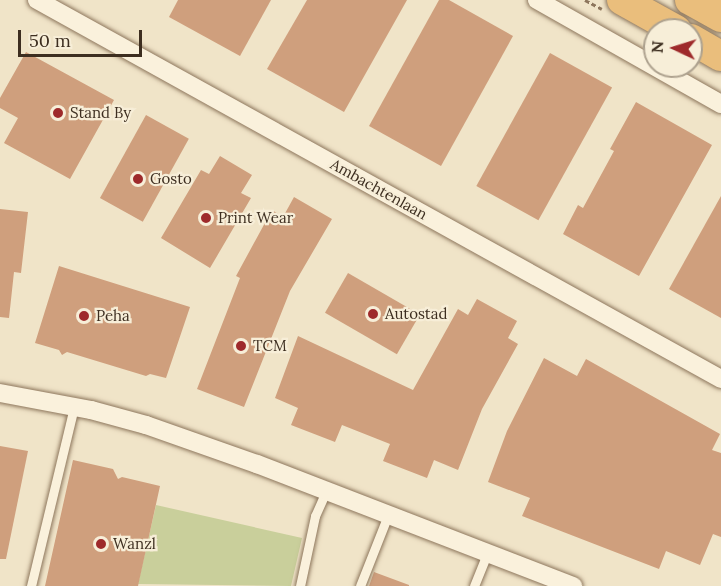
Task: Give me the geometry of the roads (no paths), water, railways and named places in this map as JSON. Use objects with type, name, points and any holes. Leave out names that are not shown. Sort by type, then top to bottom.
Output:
[{"type":"highway","points":[[622,0],[654,18]]},
{"type":"highway","points":[[690,0],[721,17]]},
{"type":"highway","points":[[703,46],[721,56]]},
{"type":"street","name":"Ambachtenlaan","points":[[37,0],[721,379]]},
{"type":"street","points":[[537,0],[721,104]]},
{"type":"street","points":[[0,393],[74,407],[146,425],[326,490],[573,586]]},
{"type":"lane","points":[[31,586],[74,407]]},
{"type":"lane","points":[[300,586],[315,516],[326,490]]},
{"type":"lane","points":[[360,586],[388,515]]},
{"type":"lane","points":[[474,586],[488,553]]},
{"type":"place","name":"Stand By","points":[[58,113]]},
{"type":"place","name":"Gosto","points":[[138,179]]},
{"type":"place","name":"Print Wear","points":[[206,218]]},
{"type":"place","name":"Autostad","points":[[373,314]]},
{"type":"place","name":"Peha","points":[[84,316]]},
{"type":"place","name":"TCM","points":[[241,346]]},
{"type":"place","name":"Wanzl","points":[[101,544]]}]
